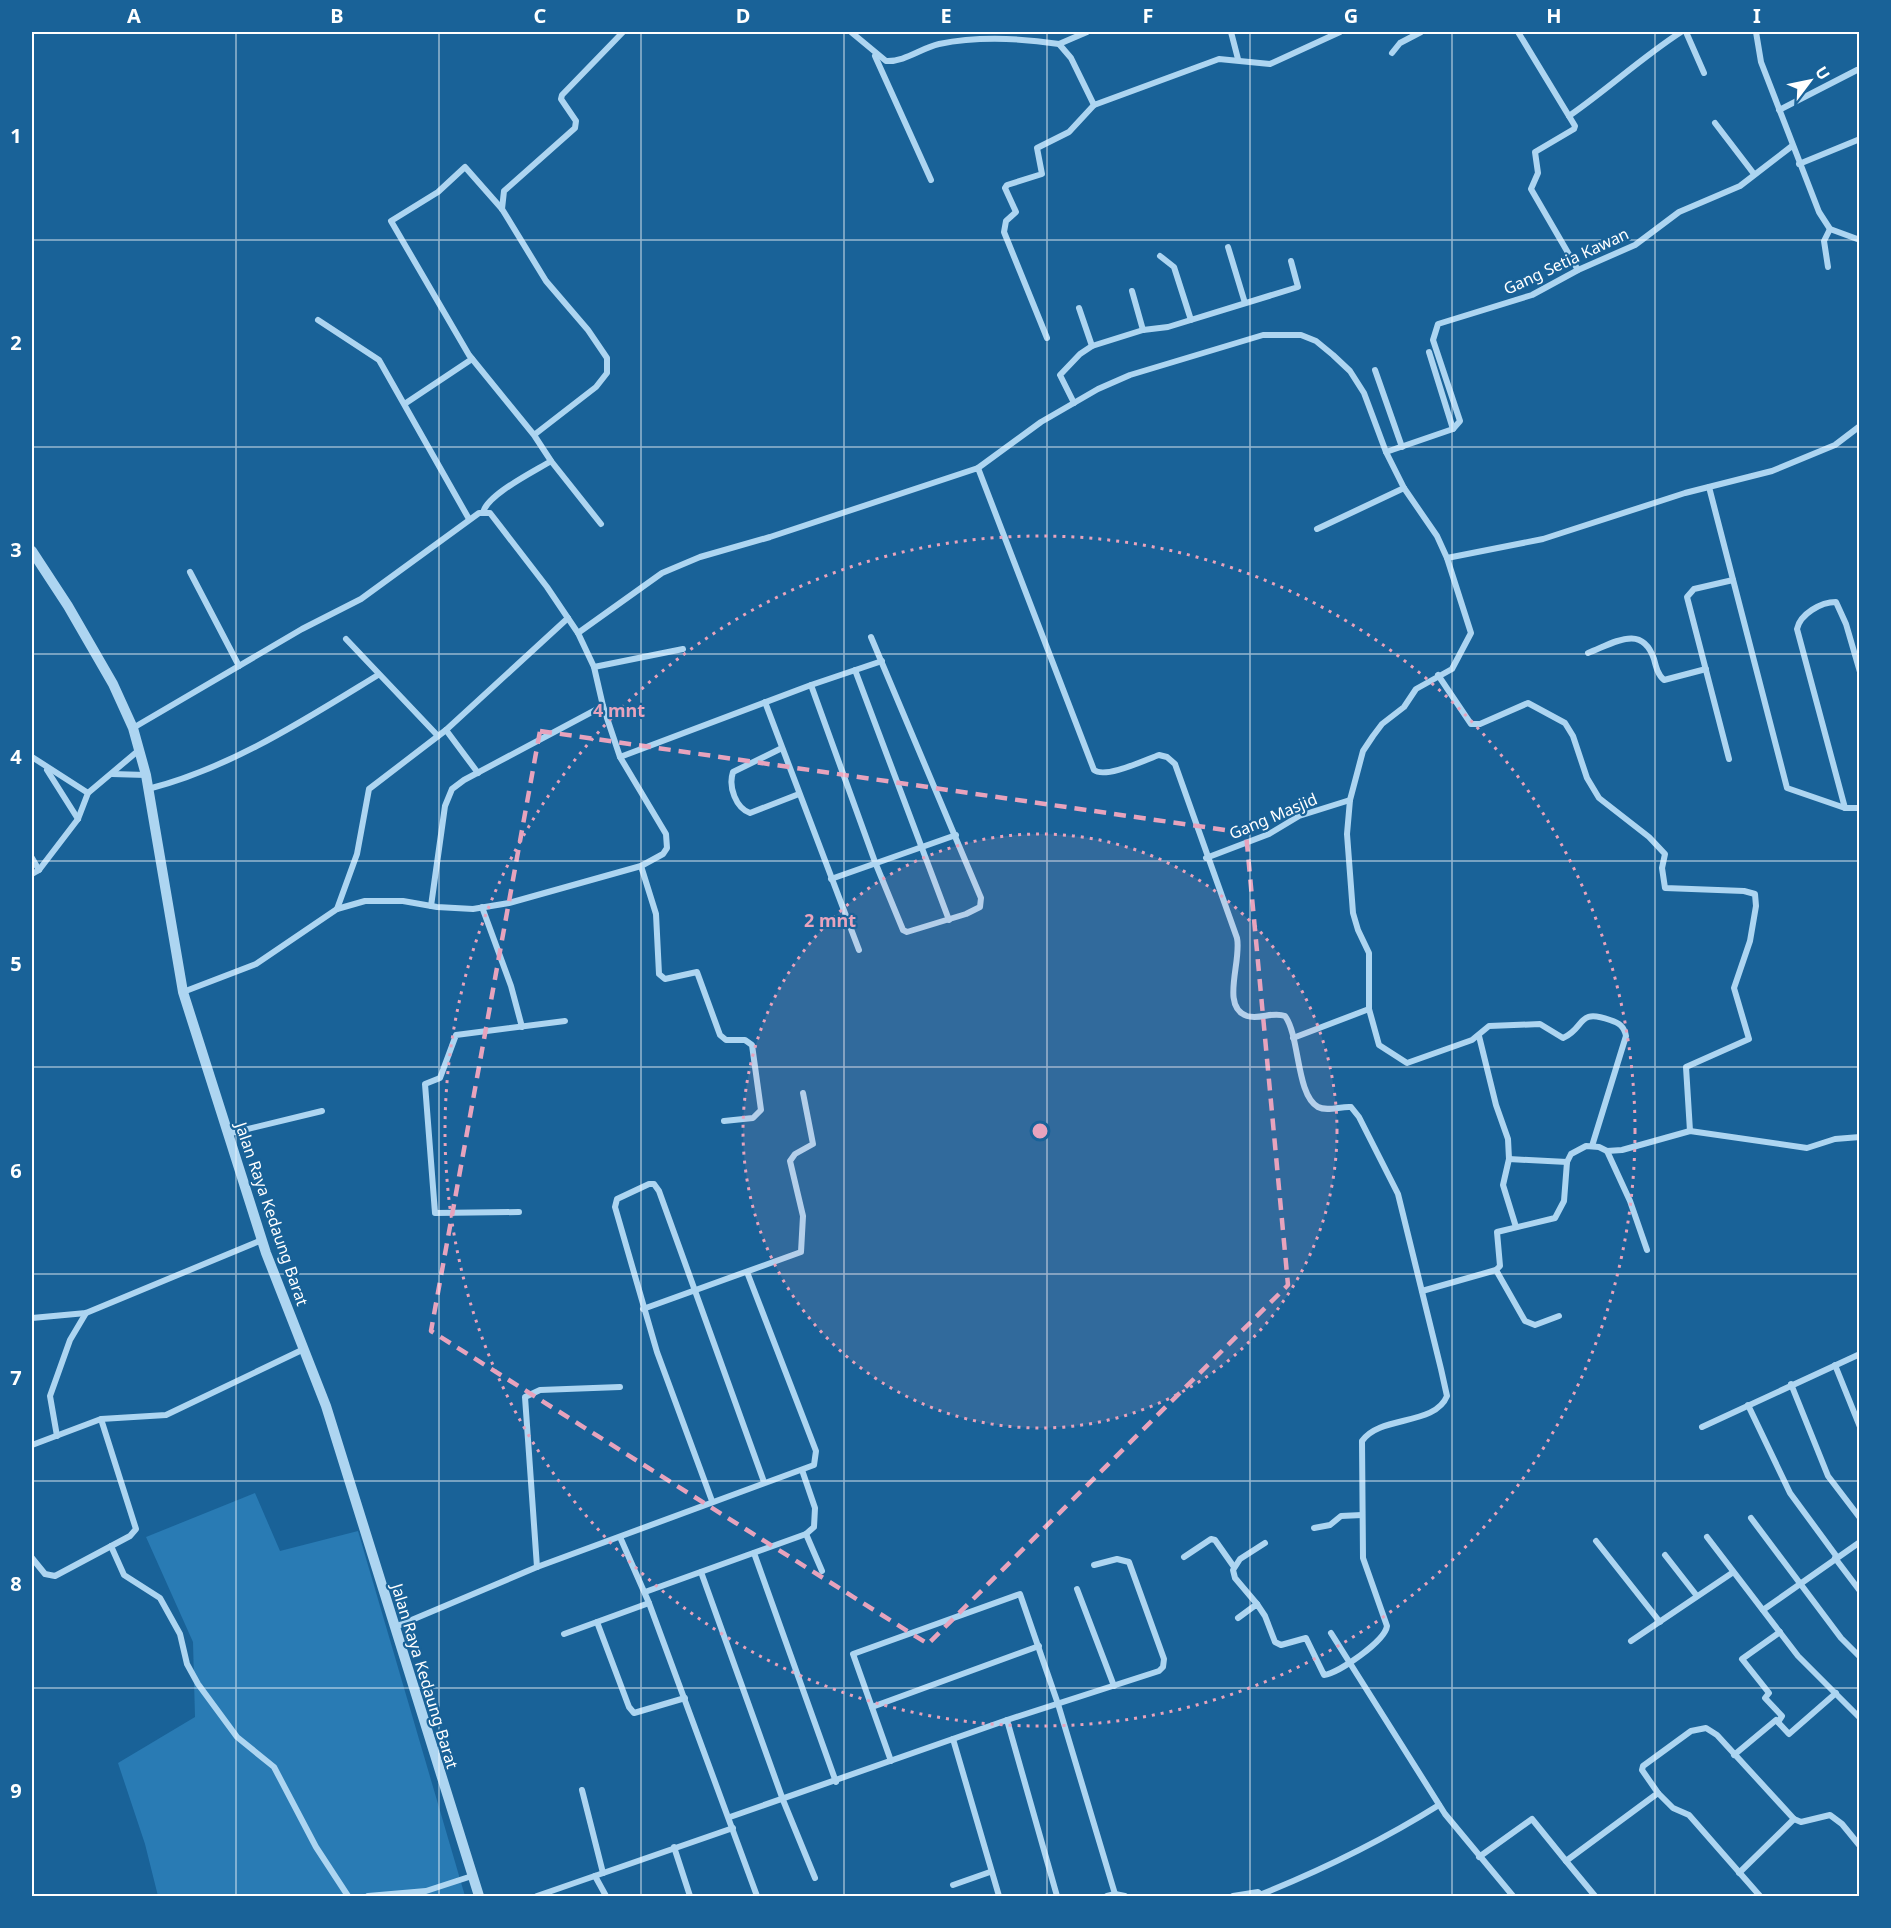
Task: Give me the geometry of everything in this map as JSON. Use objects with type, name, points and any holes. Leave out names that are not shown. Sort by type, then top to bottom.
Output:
[{"type":"street","points":[[502,209],[504,191],[575,128],[576,121],[561,99],[562,95],[623,32]]},
{"type":"street","points":[[851,32],[882,60],[891,62],[936,45],[972,39],[1003,35],[1059,44],[1088,32]]},
{"type":"street","points":[[1231,32],[1238,59]]},
{"type":"street","points":[[1047,338],[1004,232],[1006,221],[1016,212],[1005,187],[1042,174],[1037,148],[1069,132],[1094,105],[1220,59],[1270,64],[1340,32]]},
{"type":"street","points":[[1392,53],[1400,43],[1420,32]]},
{"type":"street","points":[[1518,32],[1569,116],[1574,129],[1535,152],[1538,173],[1531,189],[1578,270]]},
{"type":"street","points":[[1569,116],[1611,88],[1617,78],[1647,53],[1681,32]]},
{"type":"street","points":[[1686,32],[1704,73]]},
{"type":"street","points":[[1756,32],[1761,62],[1819,212],[1830,230],[1860,240]]},
{"type":"street","points":[[1059,44],[1071,58],[1094,105]]},
{"type":"street","points":[[873,52],[931,180]]},
{"type":"street","points":[[1779,110],[1857,70]]},
{"type":"street","points":[[1715,123],[1754,174]]},
{"type":"street","points":[[1799,164],[1860,139]]},
{"type":"street","name":"Gang Setia Kawan","points":[[1453,429],[1459,425],[1460,418],[1433,340],[1438,324],[1532,295],[1578,270],[1635,245],[1679,212],[1740,186],[1792,146]]},
{"type":"street","points":[[534,435],[596,387],[607,373],[607,358],[588,330],[546,282],[502,209],[465,167],[438,192],[391,221],[472,359],[534,435],[551,461],[601,524]]},
{"type":"street","points":[[1828,267],[1824,241],[1830,230]]},
{"type":"street","points":[[1228,247],[1245,303]]},
{"type":"street","points":[[1160,256],[1174,267],[1191,320]]},
{"type":"street","points":[[1074,403],[1060,374],[1080,354],[1092,346],[1143,330],[1168,327],[1298,287],[1291,261]]},
{"type":"street","points":[[1132,291],[1143,330]]},
{"type":"street","points":[[1079,308],[1092,346]]},
{"type":"street","points":[[318,320],[379,360],[406,403],[443,477],[469,519]]},
{"type":"street","points":[[578,633],[662,573],[700,557],[792,530],[978,468],[1041,422],[1130,375],[1263,334],[1301,335],[1316,341],[1350,371],[1364,393],[1386,452],[1404,488],[1437,536],[1447,558],[1471,633],[1452,669],[1416,689],[1404,707],[1382,724],[1362,751],[1350,800],[1347,834],[1353,913],[1369,953],[1369,1009],[1379,1045],[1405,1063],[1479,1036],[1489,1026],[1540,1024],[1564,1038],[1583,1019],[1591,1015],[1622,1027],[1626,1036],[1592,1146]]},
{"type":"street","points":[[1386,452],[1453,429],[1429,352]]},
{"type":"street","points":[[406,403],[472,359]]},
{"type":"street","points":[[1375,370],[1402,447]]},
{"type":"street","points":[[1447,558],[1543,539],[1806,459],[1835,445],[1860,426]]},
{"type":"street","points":[[483,513],[485,506],[494,498],[551,461]]},
{"type":"street","points":[[978,468],[1094,770],[1107,773],[1159,755],[1172,760],[1239,946],[1232,994],[1235,1007],[1240,1013],[1251,1017],[1282,1015],[1287,1019],[1306,1087],[1313,1102],[1322,1109],[1351,1107],[1359,1116],[1398,1194],[1447,1396],[1437,1409],[1374,1430],[1362,1441],[1363,1558],[1387,1626],[1383,1636],[1351,1661],[1324,1675],[1306,1638],[1278,1645],[1257,1604],[1235,1578],[1234,1567],[1215,1540],[1211,1539],[1184,1557]]},
{"type":"street","points":[[1709,487],[1787,788],[1845,808],[1860,808]]},
{"type":"street","points":[[1317,529],[1404,488]]},
{"type":"street","points":[[133,728],[302,629],[361,599],[469,519],[483,513],[490,513],[548,587],[578,633],[594,667],[603,706],[620,757],[666,834],[667,848],[663,854],[640,866],[509,903],[483,907],[431,906],[403,901],[365,901],[337,909],[256,964],[183,992]]},
{"type":"street","name":"Jalan Raya Kedaung Barat","points":[[32,551],[68,606],[113,684],[133,728],[146,775],[183,992],[262,1240],[326,1406],[479,1896]]},
{"type":"street","points":[[190,572],[239,666]]},
{"type":"street","points":[[1729,759],[1688,594],[1694,589],[1733,580]]},
{"type":"street","points":[[1845,808],[1797,629],[1803,616],[1824,604],[1836,602],[1846,624],[1860,672]]},
{"type":"street","points":[[337,909],[357,854],[369,789],[447,730],[568,618]]},
{"type":"street","points":[[811,685],[875,862],[903,930],[907,932],[949,920],[980,907],[982,901],[956,835],[871,637]]},
{"type":"street","points":[[346,639],[438,736]]},
{"type":"street","points":[[1588,653],[1621,640],[1640,639],[1649,645],[1659,675],[1664,680],[1706,669]]},
{"type":"street","points":[[594,667],[683,649]]},
{"type":"street","points":[[620,757],[811,685],[882,662]]},
{"type":"street","points":[[855,670],[949,920]]},
{"type":"street","points":[[148,789],[196,774],[292,726],[378,675]]},
{"type":"street","points":[[1438,675],[1471,724],[1480,724],[1528,703],[1565,723],[1573,736],[1587,778],[1599,798],[1649,837],[1665,854],[1662,868],[1665,888],[1744,891],[1755,894],[1756,906],[1747,957],[1734,988],[1750,1038],[1744,1043],[1687,1065],[1689,1131]]},
{"type":"street","points":[[765,702],[858,950]]},
{"type":"street","points":[[431,906],[445,806],[452,789],[603,706]]},
{"type":"street","points":[[447,730],[478,773]]},
{"type":"street","points":[[782,748],[733,772],[731,781],[736,801],[750,813],[799,794]]},
{"type":"street","points":[[32,874],[39,870],[78,819],[88,793],[139,750]]},
{"type":"street","points":[[32,757],[88,793]]},
{"type":"street","points":[[45,767],[78,819]]},
{"type":"street","points":[[111,774],[146,775]]},
{"type":"street","name":"Gang Masjid","points":[[1206,858],[1269,834],[1299,816],[1350,800]]},
{"type":"street","points":[[831,879],[956,835]]},
{"type":"street","points":[[32,858],[39,870]]},
{"type":"street","points":[[640,866],[656,914],[659,974],[665,979],[697,972],[720,1035],[726,1040],[745,1040],[752,1045],[761,1110],[753,1119],[724,1121]]},
{"type":"street","points":[[483,907],[511,986],[522,1027]]},
{"type":"street","points":[[1293,1038],[1369,1009]]},
{"type":"street","points":[[519,1212],[435,1213],[425,1084],[440,1078],[456,1035],[565,1022]]},
{"type":"street","points":[[1479,1036],[1496,1105],[1508,1139],[1509,1159],[1503,1185],[1516,1227]]},
{"type":"street","points":[[643,1309],[801,1252],[803,1216],[790,1161],[795,1154],[813,1144],[803,1093]]},
{"type":"street","points":[[227,1135],[322,1111]]},
{"type":"street","points":[[1422,1291],[1496,1270],[1500,1266],[1496,1234],[1556,1217],[1564,1201],[1567,1162],[1575,1151],[1592,1146],[1607,1151],[1622,1150],[1689,1131],[1808,1148],[1835,1139],[1860,1137]]},
{"type":"street","points":[[1607,1151],[1630,1202],[1647,1250]]},
{"type":"street","points":[[1509,1159],[1567,1162]]},
{"type":"street","points":[[712,1501],[643,1309],[615,1203],[617,1199],[649,1184],[654,1184],[659,1191],[764,1482]]},
{"type":"street","points":[[32,1318],[86,1313],[262,1240]]},
{"type":"street","points":[[1496,1270],[1525,1321],[1535,1324],[1559,1316]]},
{"type":"street","points":[[395,1627],[537,1567],[712,1501],[802,1470],[816,1462],[816,1451],[747,1272]]},
{"type":"street","points":[[57,1436],[50,1396],[70,1340],[86,1313]]},
{"type":"street","points":[[32,1445],[101,1419],[166,1415],[305,1348]]},
{"type":"street","points":[[1701,1427],[1860,1354]]},
{"type":"street","points":[[1835,1365],[1860,1427]]},
{"type":"street","points":[[1791,1384],[1828,1476],[1860,1518]]},
{"type":"street","points":[[537,1567],[525,1397],[540,1390],[620,1387]]},
{"type":"street","points":[[1748,1404],[1790,1493],[1860,1591]]},
{"type":"street","points":[[32,1558],[45,1574],[56,1576],[130,1536],[136,1529],[101,1419]]},
{"type":"street","points":[[645,1592],[807,1534],[814,1527],[815,1508],[802,1470]]},
{"type":"street","points":[[1314,1528],[1330,1525],[1341,1516],[1362,1515]]},
{"type":"street","points":[[1751,1518],[1841,1638],[1860,1657]]},
{"type":"street","points":[[807,1534],[822,1571]]},
{"type":"street","points":[[620,1537],[645,1592],[730,1817],[757,1896]]},
{"type":"street","points":[[1707,1537],[1732,1573],[1798,1656],[1860,1718]]},
{"type":"street","points":[[1596,1541],[1660,1622]]},
{"type":"street","points":[[1763,1610],[1860,1542]]},
{"type":"street","points":[[1234,1567],[1240,1559],[1264,1543]]},
{"type":"street","points":[[111,1546],[124,1575],[160,1598],[180,1634],[188,1664],[211,1701],[237,1737],[274,1767],[316,1846],[348,1896]]},
{"type":"street","points":[[754,1553],[836,1782]]},
{"type":"street","points":[[1665,1555],[1697,1596]]},
{"type":"street","points":[[730,1817],[836,1782],[1006,1720],[1159,1671],[1163,1667],[1164,1659],[1129,1563],[1117,1559],[1095,1565]]},
{"type":"street","points":[[701,1572],[783,1800],[815,1878]]},
{"type":"street","points":[[1631,1641],[1732,1573]]},
{"type":"street","points":[[1077,1589],[1114,1686]]},
{"type":"street","points":[[891,1761],[853,1654],[1020,1594],[1058,1704],[1114,1894]]},
{"type":"street","points":[[564,1634],[649,1603]]},
{"type":"street","points":[[1238,1618],[1257,1604]]},
{"type":"street","points":[[597,1622],[629,1707],[634,1713],[685,1698]]},
{"type":"street","points":[[1778,1722],[1782,1716],[1765,1698],[1770,1693],[1742,1659],[1780,1632]]},
{"type":"street","points":[[1331,1633],[1341,1651],[1351,1661],[1439,1805],[1513,1896]]},
{"type":"street","points":[[872,1707],[1039,1646]]},
{"type":"street","points":[[1734,1755],[1776,1720],[1789,1734],[1836,1694]]},
{"type":"street","points":[[1006,1720],[1057,1896]]},
{"type":"street","points":[[1760,1896],[1689,1815],[1673,1808],[1658,1793],[1642,1770],[1643,1766],[1691,1731],[1706,1728],[1717,1735],[1794,1819],[1801,1822],[1830,1815],[1842,1824],[1860,1846]]},
{"type":"street","points":[[953,1739],[990,1872],[999,1896]]},
{"type":"street","points":[[582,1790],[603,1873]]},
{"type":"street","points":[[1566,1861],[1658,1793]]},
{"type":"street","points":[[1233,1896],[1254,1892],[1263,1895],[1355,1852],[1439,1805]]},
{"type":"street","points":[[1479,1857],[1532,1819],[1595,1896]]},
{"type":"street","points":[[1739,1874],[1794,1819]]},
{"type":"street","points":[[537,1896],[733,1827]]},
{"type":"street","points":[[674,1847],[690,1896]]},
{"type":"street","points":[[952,1885],[990,1872]]},
{"type":"street","points":[[368,1896],[426,1891],[472,1876]]},
{"type":"street","points":[[595,1876],[606,1896]]},
{"type":"street","points":[[1107,1896],[1114,1894],[1125,1896]]},
{"type":"highlighted area","points":[[540,731],[1246,833],[1288,1285],[928,1644],[431,1331]]},
{"type":"shaded area","points":[[255,1493],[280,1551],[358,1531],[465,1896],[158,1896],[145,1844],[118,1763],[195,1717],[193,1642],[146,1537]]}]
